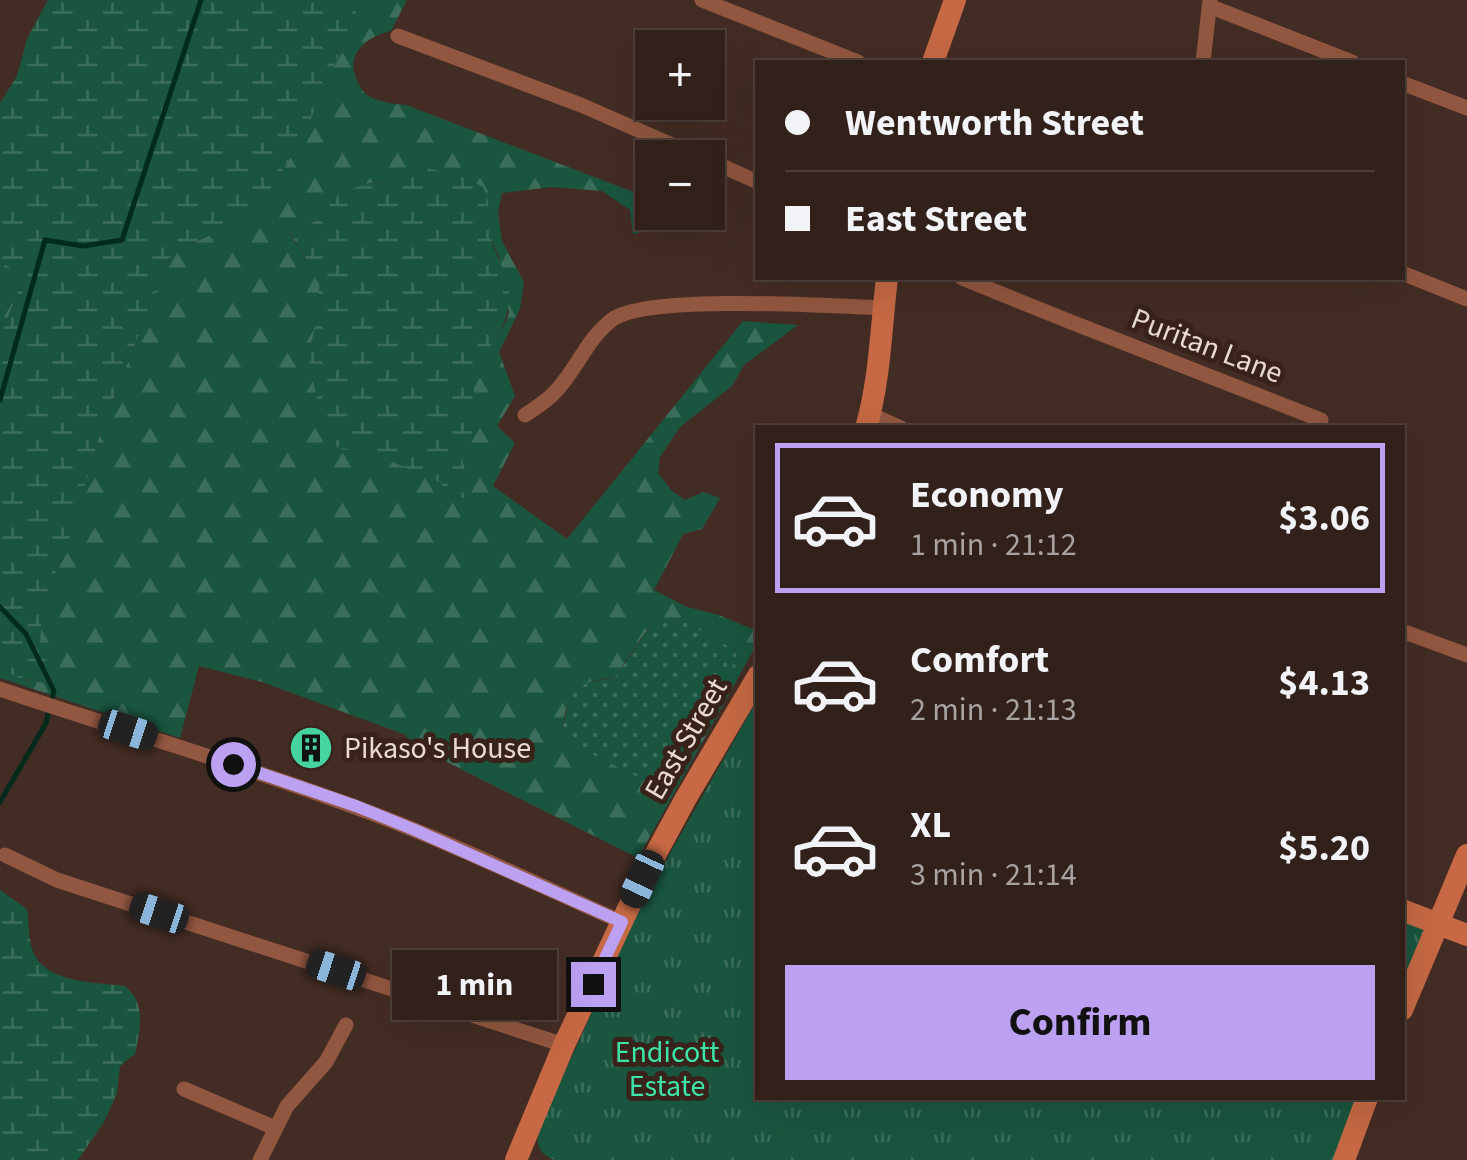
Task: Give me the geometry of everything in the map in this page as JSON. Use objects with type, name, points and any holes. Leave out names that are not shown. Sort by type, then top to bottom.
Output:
[{"type":"main road","points":[[934,60],[955,0]]},
{"type":"main road","points":[[868,421],[886,280]]},
{"type":"main road","name":"East Street","points":[[522,1158],[564,1045],[622,922],[672,824],[755,681]]},
{"type":"main road","points":[[1405,1003],[1467,855]]},
{"type":"main road","points":[[1405,911],[1467,935]]},
{"type":"main road","points":[[1344,1160],[1366,1100]]},
{"type":"street","points":[[702,0],[745,8],[854,60]]},
{"type":"street","points":[[1202,60],[1209,3],[1347,60]]},
{"type":"street","points":[[398,36],[581,105],[661,140]]},
{"type":"street","points":[[1405,83],[1467,108]]},
{"type":"street","points":[[725,168],[755,181]]},
{"type":"street","points":[[1405,274],[1467,298]]},
{"type":"street","name":"Puritan Lane","points":[[967,280],[1322,420]]},
{"type":"street","points":[[525,415],[557,390],[600,330],[618,316],[645,308],[686,305],[883,308]]},
{"type":"street","points":[[1405,632],[1467,655]]},
{"type":"street","points":[[0,689],[356,806],[622,922]]},
{"type":"street","points":[[5,855],[57,880],[564,1045]]},
{"type":"street","points":[[260,1160],[288,1106],[326,1062],[346,1025]]},
{"type":"street","points":[[184,1089],[275,1128]]},
{"type":"green space","points":[[48,0],[364,0],[299,142],[261,202],[236,223],[169,258],[101,430],[70,536],[42,605],[40,649],[53,674],[47,684],[17,677],[0,668],[0,338],[22,281],[16,270],[0,262],[0,103],[17,76],[27,39]]},
{"type":"green space","points":[[364,0],[407,0],[391,31],[369,40],[354,59],[356,78],[367,95],[406,105],[635,193],[635,230],[649,230],[633,234],[630,210],[602,191],[551,187],[502,193],[498,212],[502,241],[524,282],[520,309],[499,352],[515,396],[497,426],[515,443],[493,486],[567,539],[743,321],[798,325],[744,365],[732,386],[680,427],[660,457],[658,473],[685,500],[703,492],[720,498],[702,529],[683,534],[654,590],[687,607],[755,630],[755,648],[638,858],[409,743],[406,735],[262,682],[199,666],[180,738],[0,678],[0,668],[29,681],[39,649],[42,605],[70,536],[101,430],[169,258],[236,223],[256,208],[310,120]],"holes":[[[423,167],[490,236],[499,257],[509,312],[472,372],[321,289],[320,280],[289,233],[323,215],[332,201],[370,183],[386,182]],[[659,618],[683,621],[737,651],[665,790],[571,744],[562,729],[567,706],[576,691],[590,682],[614,678]]]},
{"type":"green space","points":[[423,167],[483,187],[490,234],[509,293],[501,328],[472,372],[474,423],[461,455],[472,497],[455,496],[437,481],[362,449],[343,450],[324,435],[308,355],[316,324],[320,280],[289,232],[323,215],[342,192],[386,182]]},
{"type":"green space","points":[[0,262],[16,270],[22,281],[0,338]]},
{"type":"green space","points":[[659,618],[683,621],[737,651],[736,661],[665,791],[571,744],[562,729],[571,692],[588,682],[614,678]]},
{"type":"green space","name":"Endicott Estate","points":[[755,704],[755,1100],[1357,1100],[1333,1160],[554,1160],[541,1151],[539,1128],[643,901]]},
{"type":"green space","points":[[0,890],[27,909],[32,949],[48,969],[72,979],[125,986],[137,1001],[140,1027],[135,1054],[120,1066],[117,1093],[104,1122],[78,1160],[0,1160]]},
{"type":"green space","points":[[1405,918],[1423,927],[1405,979]]},
{"type":"waterway","points":[[0,400],[45,240],[83,246],[122,240],[201,0]]},
{"type":"waterway","points":[[0,607],[26,634],[54,691],[46,723],[0,802]]},
{"type":"place","name":"Pikaso's House","points":[[311,748]]},
{"type":"route","points":[[233,764],[356,806],[622,922],[593,984]]}]
